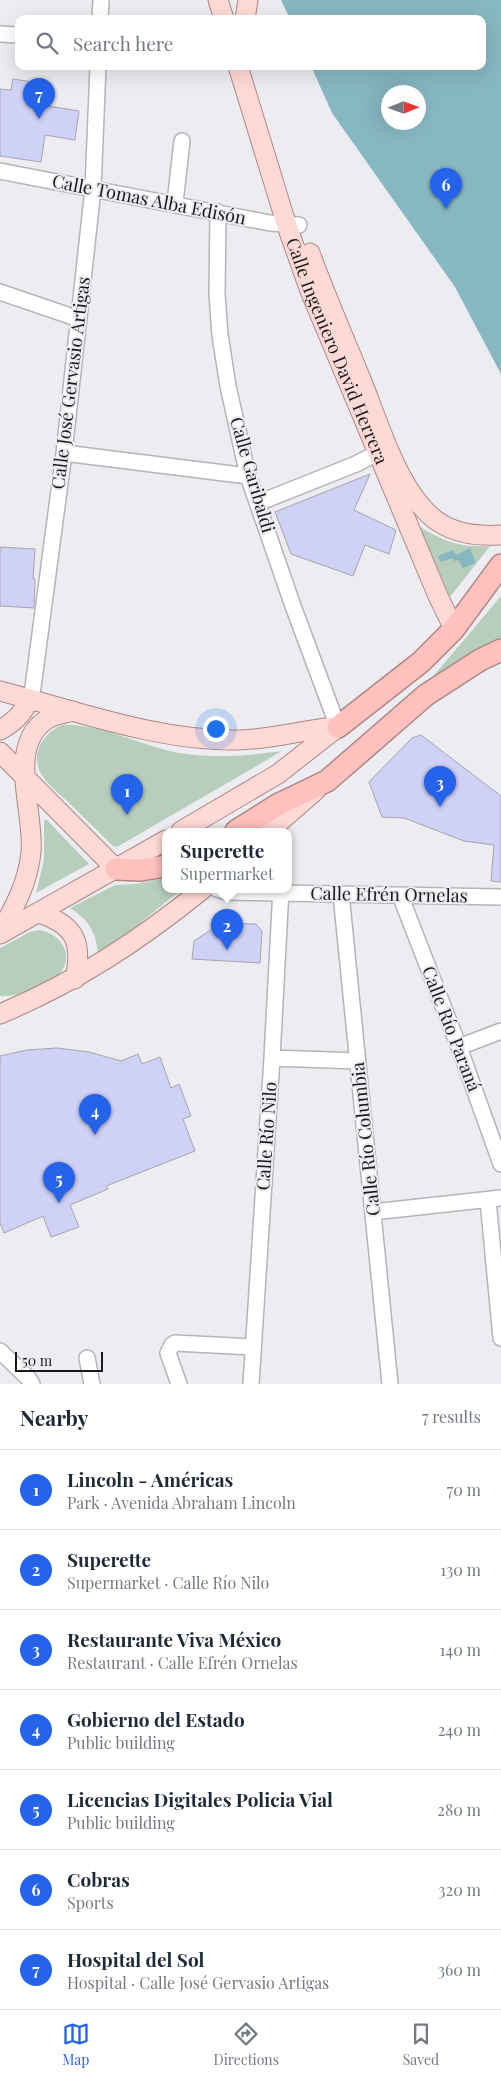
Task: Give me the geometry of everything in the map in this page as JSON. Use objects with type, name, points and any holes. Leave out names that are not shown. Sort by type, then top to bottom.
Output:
[{"type":"highway","points":[[338,727],[421,662],[454,629],[497,574]]},
{"type":"highway","points":[[241,828],[280,804],[327,781],[426,695],[472,665],[501,650]]},
{"type":"highway","points":[[421,662],[420,678],[426,695]]},
{"type":"highway","points":[[116,869],[141,870],[162,867]]},
{"type":"main road","points":[[218,0],[223,15]]},
{"type":"main road","points":[[232,0],[236,15]]},
{"type":"main road","points":[[246,15],[248,0]]},
{"type":"main road","name":"Calle Ingeniero David Herrera","points":[[239,70],[293,225],[325,294],[383,451],[398,483],[454,629]]},
{"type":"main road","name":"Calle Ingeniero David Herrera","points":[[253,70],[293,225]]},
{"type":"main road","name":"Calle Ingeniero David Herrera","points":[[398,483],[422,508],[446,527],[457,532],[473,535],[501,535]]},
{"type":"main road","points":[[0,691],[157,732],[201,739],[263,739],[296,732],[338,727]]},
{"type":"main road","points":[[0,730],[15,720],[25,709],[30,699]]},
{"type":"main road","points":[[0,934],[21,895],[28,872],[31,832],[25,778],[26,749],[35,730],[53,716],[74,711]]},
{"type":"main road","points":[[186,828],[278,774],[338,727]]},
{"type":"main road","points":[[0,752],[116,869]]},
{"type":"main road","points":[[274,828],[327,781]]},
{"type":"main road","points":[[0,934],[162,842]]},
{"type":"main road","points":[[1,1013],[75,979],[132,944],[198,893]]},
{"type":"main road","points":[[38,913],[55,918],[65,925],[74,937],[79,952],[75,979]]},
{"type":"street","points":[[100,15],[101,0]]},
{"type":"street","points":[[0,34],[15,35]]},
{"type":"street","name":"Calle José Gervasio Artigas","points":[[30,699],[64,453],[79,319],[93,189],[98,70]]},
{"type":"street","points":[[176,204],[182,142]]},
{"type":"street","name":"Calle Tomas Alba Edisón","points":[[0,171],[293,225]]},
{"type":"street","name":"Calle Garibaldi","points":[[218,212],[217,294],[220,335],[228,386],[248,476],[338,727]]},
{"type":"street","points":[[0,292],[79,319]]},
{"type":"street","points":[[258,503],[383,451]]},
{"type":"street","points":[[64,453],[248,476]]},
{"type":"street","name":"Calle Efrén Ornelas","points":[[292,892],[501,897]]},
{"type":"street","name":"Calle Río Nilo","points":[[251,1384],[272,1058],[280,893]]},
{"type":"street","name":"Calle Río Columbia","points":[[341,894],[390,1384]]},
{"type":"street","name":"Calle Río Paraná","points":[[400,895],[501,1164]]},
{"type":"street","points":[[459,1048],[501,1031]]},
{"type":"street","points":[[272,1058],[358,1061]]},
{"type":"street","points":[[373,1212],[494,1199],[501,1338]]},
{"type":"street","points":[[179,1384],[168,1353],[175,1343],[253,1347]]},
{"type":"street","points":[[0,1351],[32,1384]]},
{"type":"street","points":[[87,1358],[92,1384]]},
{"type":"green space","points":[[419,526],[453,543],[470,546],[490,546],[450,597]]},
{"type":"green space","points":[[501,596],[501,643],[430,680]]},
{"type":"green space","points":[[62,725],[89,727],[161,749],[201,756],[228,756],[282,751],[117,847],[113,846],[52,787],[40,772],[37,757],[38,750],[45,738]]},
{"type":"green space","points":[[46,819],[89,864],[36,893],[44,860],[44,821]]},
{"type":"green space","points":[[162,879],[162,893],[177,893],[123,937],[98,953],[90,927],[82,917],[70,908],[115,885],[136,884]]},
{"type":"green space","points":[[38,930],[52,935],[62,944],[66,957],[65,965],[61,972],[49,982],[33,990],[15,995],[0,996],[0,948],[30,932]]},
{"type":"water","points":[[281,0],[501,0],[501,374],[455,287],[332,113],[313,70],[486,70],[486,15],[288,15]]},
{"type":"water","points":[[470,548],[476,563],[463,568],[458,560],[454,561],[453,558],[441,562],[438,556],[453,550],[456,555]]},
{"type":"building","points":[[13,79],[33,82],[36,95],[35,104],[79,111],[75,140],[45,135],[41,162],[0,156],[0,89],[11,90]]},
{"type":"building","points":[[370,474],[354,510],[396,530],[389,554],[365,545],[353,576],[291,554],[275,512]]},
{"type":"building","points":[[0,547],[35,549],[34,608],[0,606]]},
{"type":"building","points":[[421,735],[501,796],[501,882],[491,881],[494,845],[464,841],[404,818],[382,817],[369,782],[412,738]]},
{"type":"building","points":[[221,923],[256,924],[262,931],[260,963],[192,959],[194,941]]},
{"type":"building","points":[[57,1048],[89,1052],[121,1061],[138,1054],[142,1064],[160,1057],[171,1088],[179,1084],[191,1116],[183,1119],[195,1151],[106,1186],[108,1189],[70,1205],[79,1227],[51,1237],[43,1216],[4,1233],[0,1223],[0,1056],[27,1050]]},
{"type":"place","name":"Hospital del Sol","points":[[39,119]]},
{"type":"place","name":"Cobras","points":[[446,209]]},
{"type":"place","name":"Restaurante Viva México","points":[[440,807]]},
{"type":"place","name":"Lincoln - Américas","points":[[127,815]]},
{"type":"place","name":"Superette","points":[[227,950]]},
{"type":"place","name":"Gobierno del Estado","points":[[95,1135]]},
{"type":"place","name":"Licencias Digitales Policia Vial","points":[[59,1203]]}]
